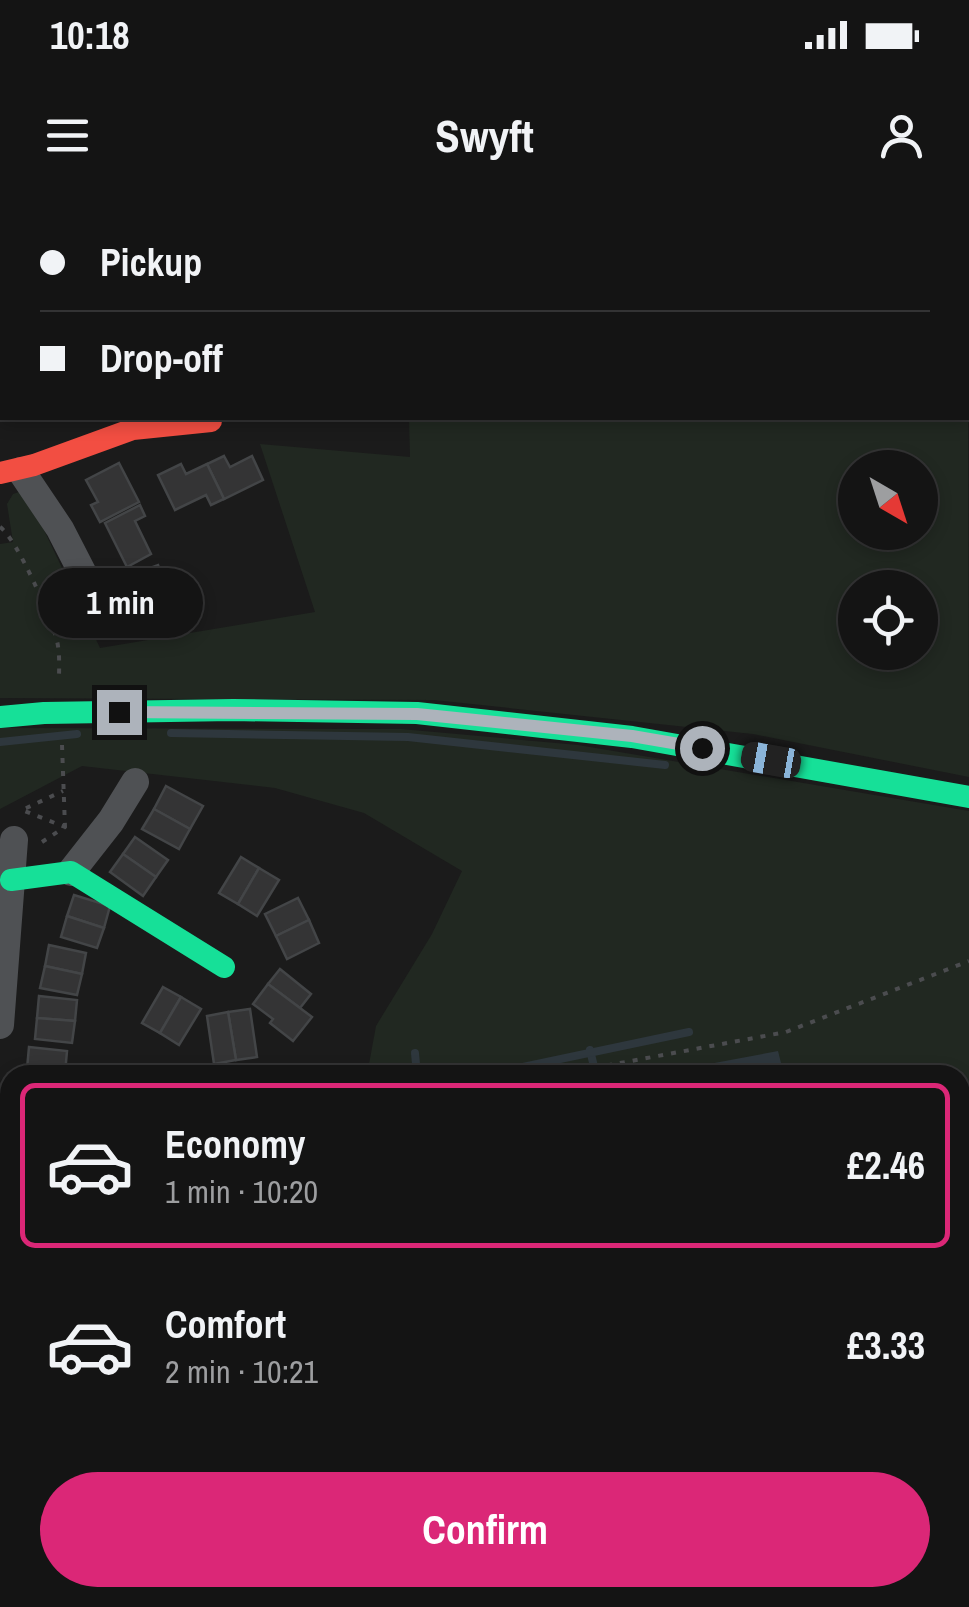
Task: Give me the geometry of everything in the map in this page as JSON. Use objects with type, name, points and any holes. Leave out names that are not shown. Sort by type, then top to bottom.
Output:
[{"type":"main road","points":[[11,472],[134,429],[211,420]]},
{"type":"main road","points":[[0,717],[232,710],[417,714],[632,736],[969,797]]},
{"type":"main road","points":[[12,880],[71,872],[224,966]]},
{"type":"street","points":[[11,472],[60,529],[96,599]]},
{"type":"street","points":[[71,872],[112,822],[136,782]]},
{"type":"street","points":[[0,1024],[14,846]]},
{"type":"path","points":[[0,527],[8,532],[26,565],[58,642]]},
{"type":"path","points":[[63,791],[65,827],[36,816],[22,810],[63,791]]},
{"type":"path","points":[[14,846],[26,852],[65,827]]},
{"type":"path","points":[[610,1065],[786,1032],[969,961]]},
{"type":"shaded area","points":[[409,420],[968,420],[969,777],[753,734],[434,700],[0,698],[0,544],[13,542],[7,504],[13,494],[25,490],[100,648],[315,612],[260,444],[410,457]]},
{"type":"shaded area","points":[[0,728],[401,729],[578,745],[969,811],[969,1065],[369,1065],[376,1026],[432,934],[462,871],[364,813],[275,788],[82,766],[0,809]]},
{"type":"shaded area","points":[[778,1051],[782,1065],[703,1065]]},
{"type":"building","points":[[224,456],[230,467],[252,456],[263,480],[224,499],[207,464]]},
{"type":"building","points":[[119,463],[139,502],[100,522],[91,505],[98,502],[86,480]]},
{"type":"building","points":[[181,464],[186,474],[207,464],[224,499],[211,505],[206,495],[175,510],[158,475]]},
{"type":"building","points":[[140,505],[145,516],[135,521],[151,554],[127,567],[105,523]]},
{"type":"building","points":[[158,565],[178,622],[164,627],[159,612],[143,618],[128,576]]},
{"type":"building","points":[[166,786],[203,806],[190,829],[154,809]]},
{"type":"building","points":[[154,809],[190,829],[179,849],[142,829]]},
{"type":"building","points":[[135,837],[168,860],[156,877],[123,854]]},
{"type":"building","points":[[123,854],[156,877],[143,896],[110,872]]},
{"type":"building","points":[[241,857],[259,868],[238,904],[219,893]]},
{"type":"building","points":[[259,868],[279,880],[257,916],[238,904]]},
{"type":"building","points":[[74,895],[110,906],[104,928],[67,916]]},
{"type":"building","points":[[298,898],[309,920],[276,936],[265,914]]},
{"type":"building","points":[[67,916],[104,928],[97,948],[61,937]]},
{"type":"building","points":[[309,920],[319,943],[287,959],[276,936]]},
{"type":"building","points":[[49,945],[86,953],[82,974],[45,966]]},
{"type":"building","points":[[45,966],[82,974],[77,995],[40,988]]},
{"type":"building","points":[[280,969],[311,994],[300,1008],[268,984]]},
{"type":"building","points":[[268,984],[312,1017],[293,1041],[253,1004]]},
{"type":"building","points":[[163,987],[181,997],[160,1033],[142,1023]]},
{"type":"building","points":[[39,996],[77,1000],[75,1021],[37,1018]]},
{"type":"building","points":[[181,997],[201,1009],[179,1045],[160,1033]]},
{"type":"building","points":[[250,1009],[257,1057],[236,1060],[228,1012]]},
{"type":"building","points":[[228,1012],[236,1060],[214,1064],[207,1016]]},
{"type":"building","points":[[37,1018],[75,1021],[72,1043],[35,1039]]},
{"type":"building","points":[[29,1047],[67,1051],[66,1065],[27,1065]]},
{"type":"waterway","points":[[171,733],[408,737],[665,765]]},
{"type":"waterway","points":[[0,742],[77,734]]},
{"type":"waterway","points":[[532,1065],[689,1032]]},
{"type":"waterway","points":[[590,1050],[594,1065]]},
{"type":"waterway","points":[[415,1053],[416,1065]]},
{"type":"traffic: fast","points":[[0,717],[233,710],[417,713],[632,737],[969,797]]},
{"type":"traffic: fast","points":[[11,880],[71,872],[224,967]]},
{"type":"traffic: jam","points":[[0,473],[34,465],[133,429],[211,420]]},
{"type":"route","points":[[119,712],[417,714],[632,736],[702,748]]}]
